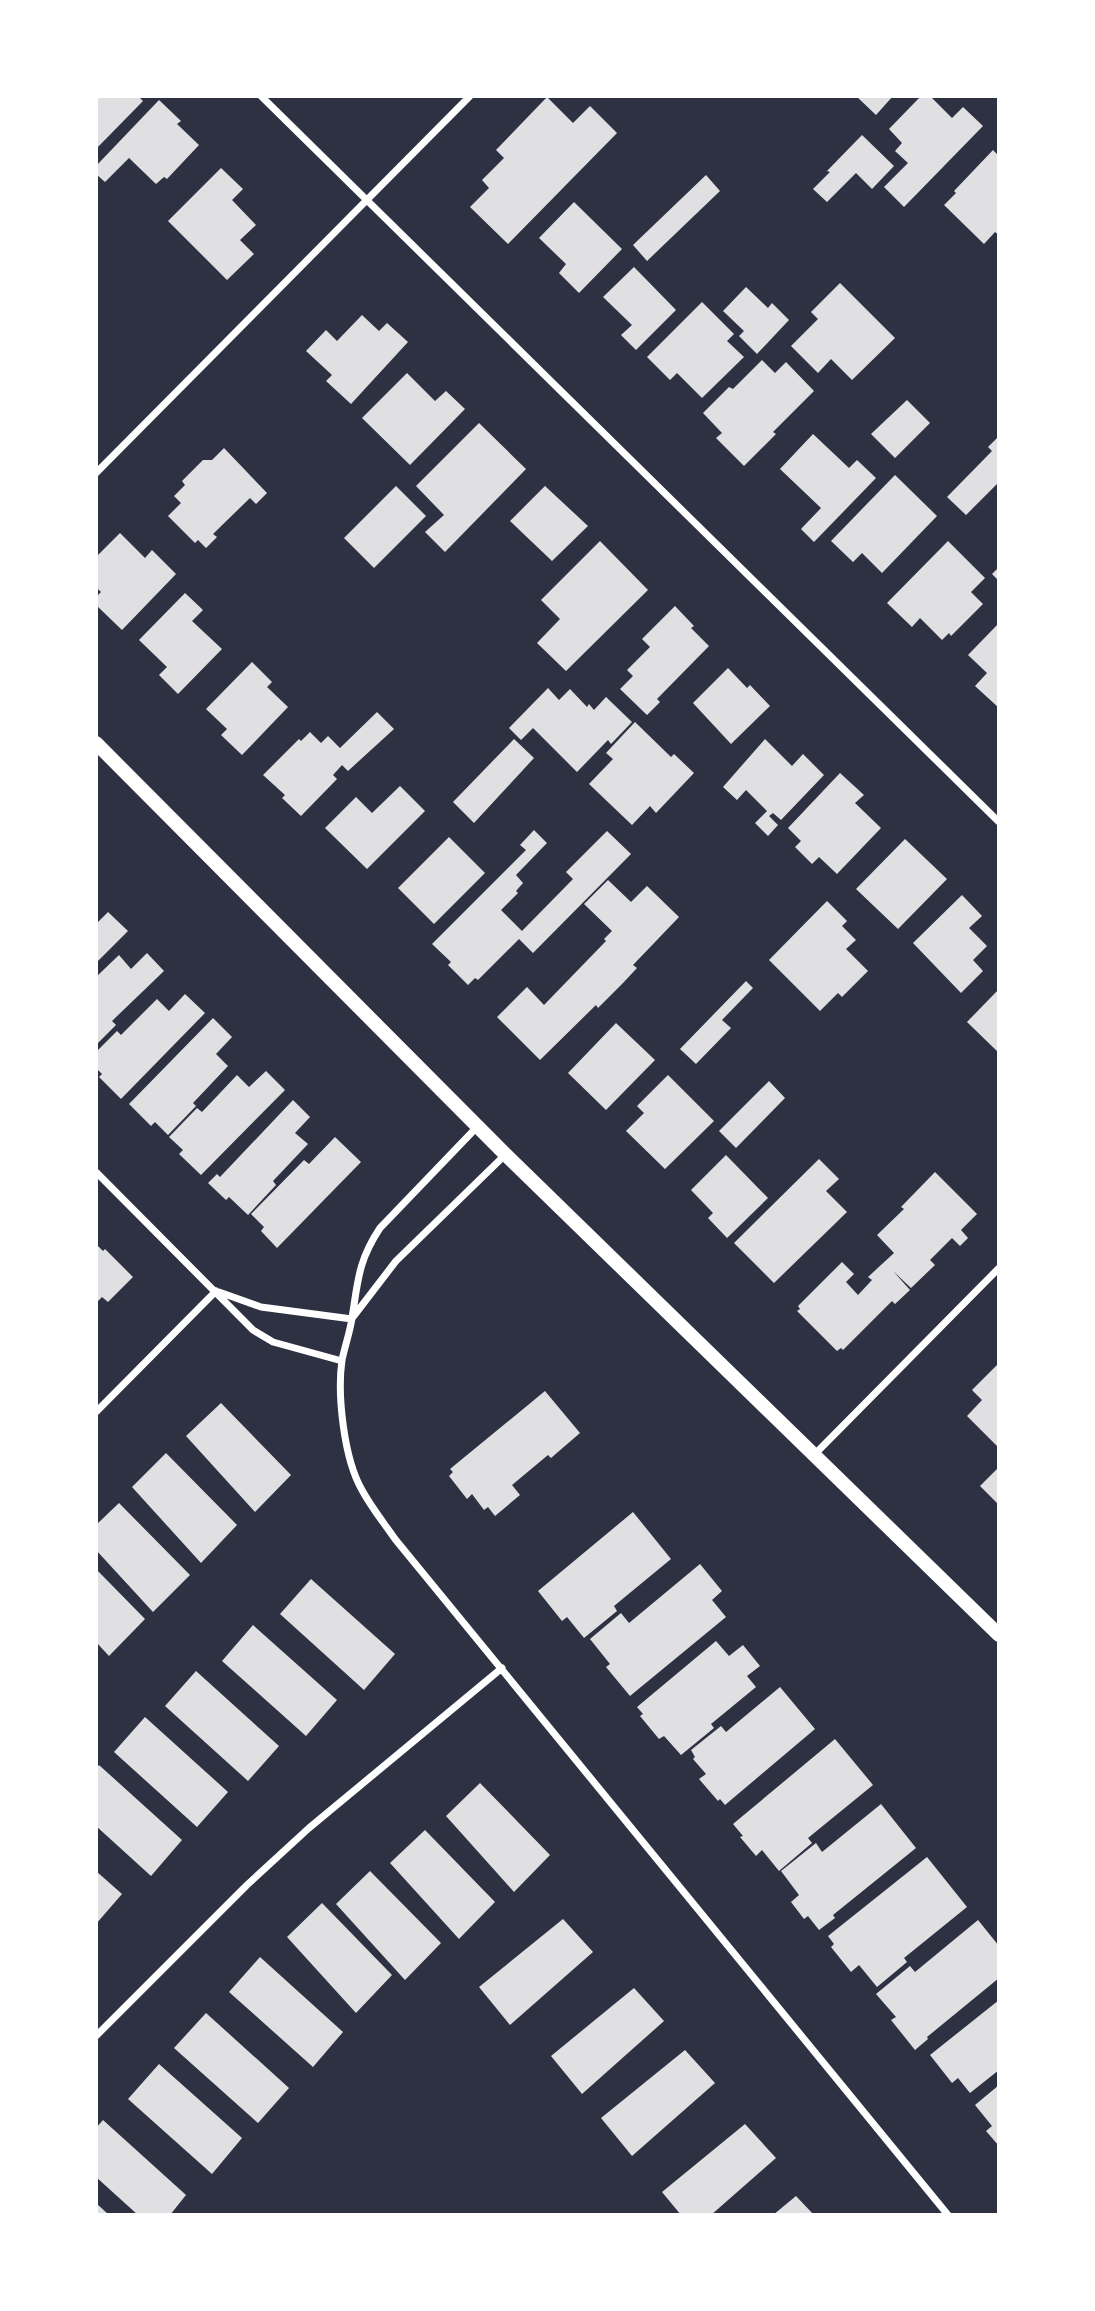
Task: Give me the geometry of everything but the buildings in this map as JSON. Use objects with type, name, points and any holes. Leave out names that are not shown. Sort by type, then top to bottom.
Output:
[{"type":"main road","points":[[96,743],[505,1154],[999,1635]]},
{"type":"street","points":[[261,96],[999,822]]},
{"type":"street","points":[[96,473],[470,96]]},
{"type":"street","points":[[478,1126],[388,1218],[373,1238],[358,1274],[352,1319],[342,1361],[343,1431],[360,1488],[395,1539],[948,2215]]},
{"type":"street","points":[[352,1319],[396,1261],[505,1154]]},
{"type":"street","points":[[96,1172],[216,1291],[244,1323],[273,1342],[342,1361]]},
{"type":"street","points":[[815,1454],[999,1268]]},
{"type":"street","points":[[216,1291],[261,1307],[352,1319]]},
{"type":"street","points":[[96,1412],[216,1291]]},
{"type":"street","points":[[96,2036],[247,1885],[309,1828],[502,1668]]}]
